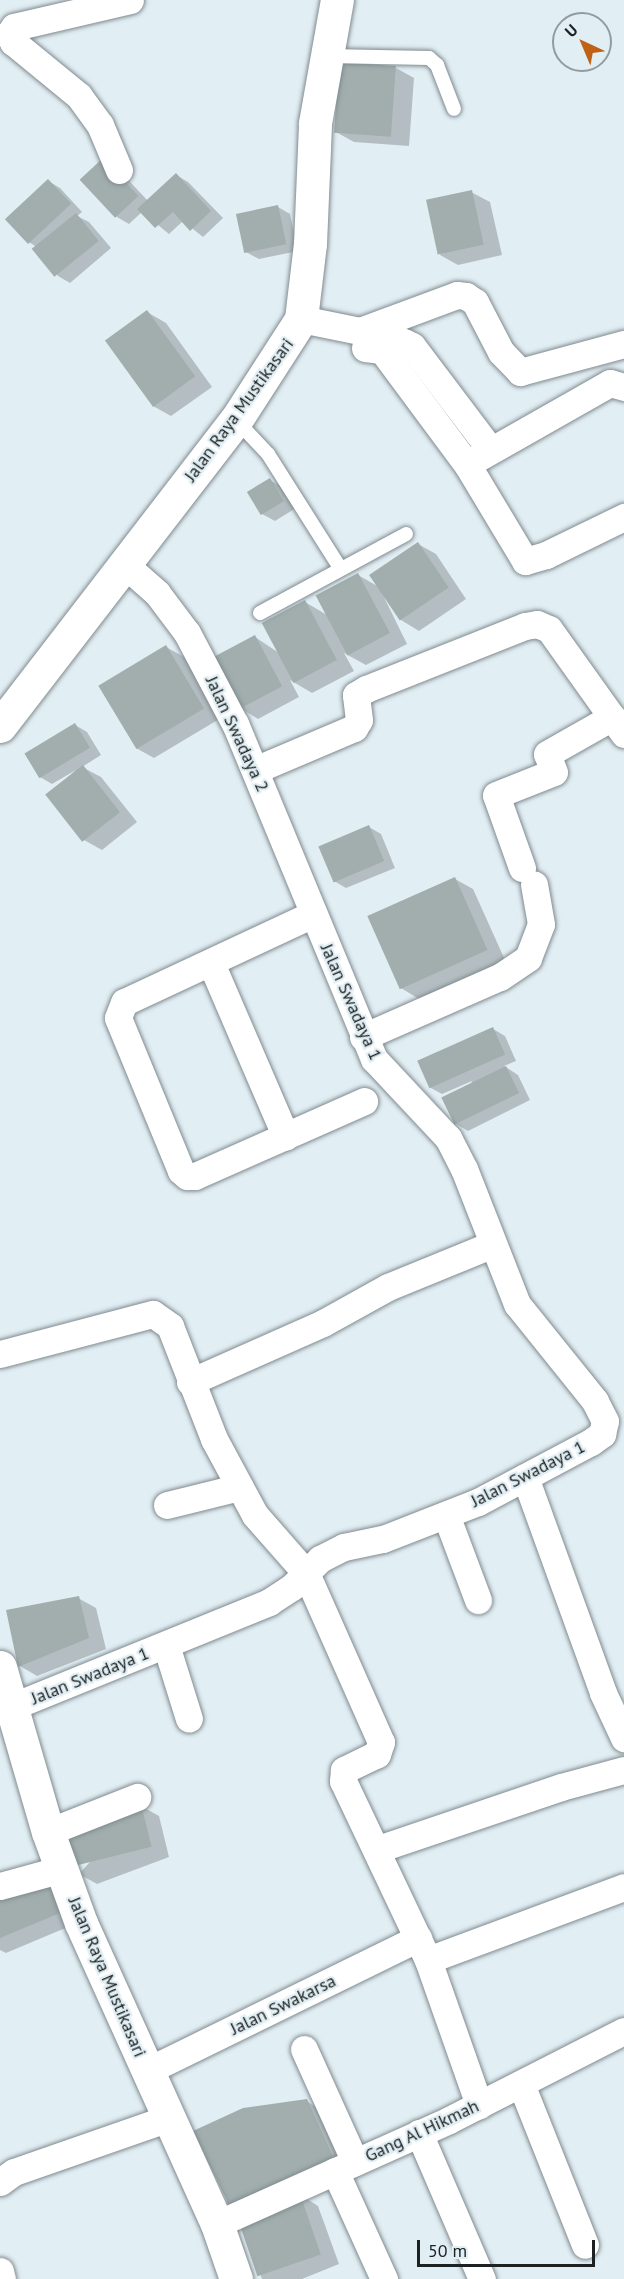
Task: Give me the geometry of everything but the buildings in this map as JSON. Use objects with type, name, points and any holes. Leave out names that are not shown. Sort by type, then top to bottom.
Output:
[{"type":"main road","name":"Jalan Raya Mustikasari","points":[[0,726],[236,420],[297,328],[310,244],[312,150],[337,0]]},
{"type":"main road","name":"Jalan Raya Mustikasari","points":[[0,1667],[48,1832],[81,1923],[217,2224],[236,2279]]},
{"type":"street","points":[[119,170],[100,125],[79,96],[13,42],[5,27],[14,27],[130,0]]},
{"type":"street","points":[[297,328],[360,332],[457,295],[475,302],[501,352],[520,372],[624,344]]},
{"type":"street","points":[[297,328],[382,350],[401,343],[412,345],[490,449]]},
{"type":"street","points":[[382,350],[468,466],[525,561],[546,555],[624,517]]},
{"type":"street","points":[[468,466],[490,449],[610,382],[624,387]]},
{"type":"street","name":"Jalan Swadaya 2","points":[[124,564],[157,593],[187,633],[255,770],[315,919]]},
{"type":"street","points":[[255,770],[354,728],[359,720],[356,695],[366,689],[525,626],[537,624],[549,629],[618,725],[547,754],[554,772],[496,795],[528,876],[541,924],[528,958],[500,977],[363,1038]]},
{"type":"street","points":[[315,919],[124,1002],[119,1009],[118,1018],[181,1171],[195,1176],[364,1101]]},
{"type":"street","name":"Jalan Swadaya 1","points":[[11,1707],[269,1602],[306,1574],[320,1559],[344,1547],[383,1539],[446,1515],[613,1436],[595,1401],[517,1304],[491,1245],[484,1219],[448,1138],[395,1085],[363,1038],[315,919]]},
{"type":"street","points":[[211,963],[286,1137]]},
{"type":"street","points":[[190,1382],[323,1323],[388,1287],[491,1245]]},
{"type":"street","points":[[0,1354],[153,1314],[170,1326],[190,1382],[240,1487],[255,1515],[306,1574],[381,1742],[377,1754],[344,1770],[342,1775],[423,1949],[479,2105]]},
{"type":"street","points":[[525,1477],[603,1694],[624,1738]]},
{"type":"street","points":[[167,1505],[240,1487]]},
{"type":"street","points":[[446,1515],[478,1600]]},
{"type":"street","points":[[166,1645],[189,1719]]},
{"type":"street","points":[[378,1850],[561,1787],[624,1770]]},
{"type":"street","points":[[48,1832],[137,1797]]},
{"type":"street","points":[[0,1886],[62,1869]]},
{"type":"street","name":"Jalan Swakarsa","points":[[147,2071],[423,1949],[624,1887]]},
{"type":"street","name":"Gang Al Hikmah","points":[[217,2224],[479,2105],[624,2031]]},
{"type":"street","points":[[304,2049],[384,2279]]},
{"type":"street","points":[[521,2084],[585,2245]]},
{"type":"street","points":[[0,2182],[14,2172],[169,2118]]},
{"type":"street","points":[[419,2133],[482,2279]]},
{"type":"street","points":[[0,2271],[2,2279]]},
{"type":"lane","points":[[326,56],[429,58],[437,65],[453,109]]},
{"type":"lane","points":[[236,420],[268,454],[340,568]]},
{"type":"lane","points":[[260,613],[406,534]]}]
